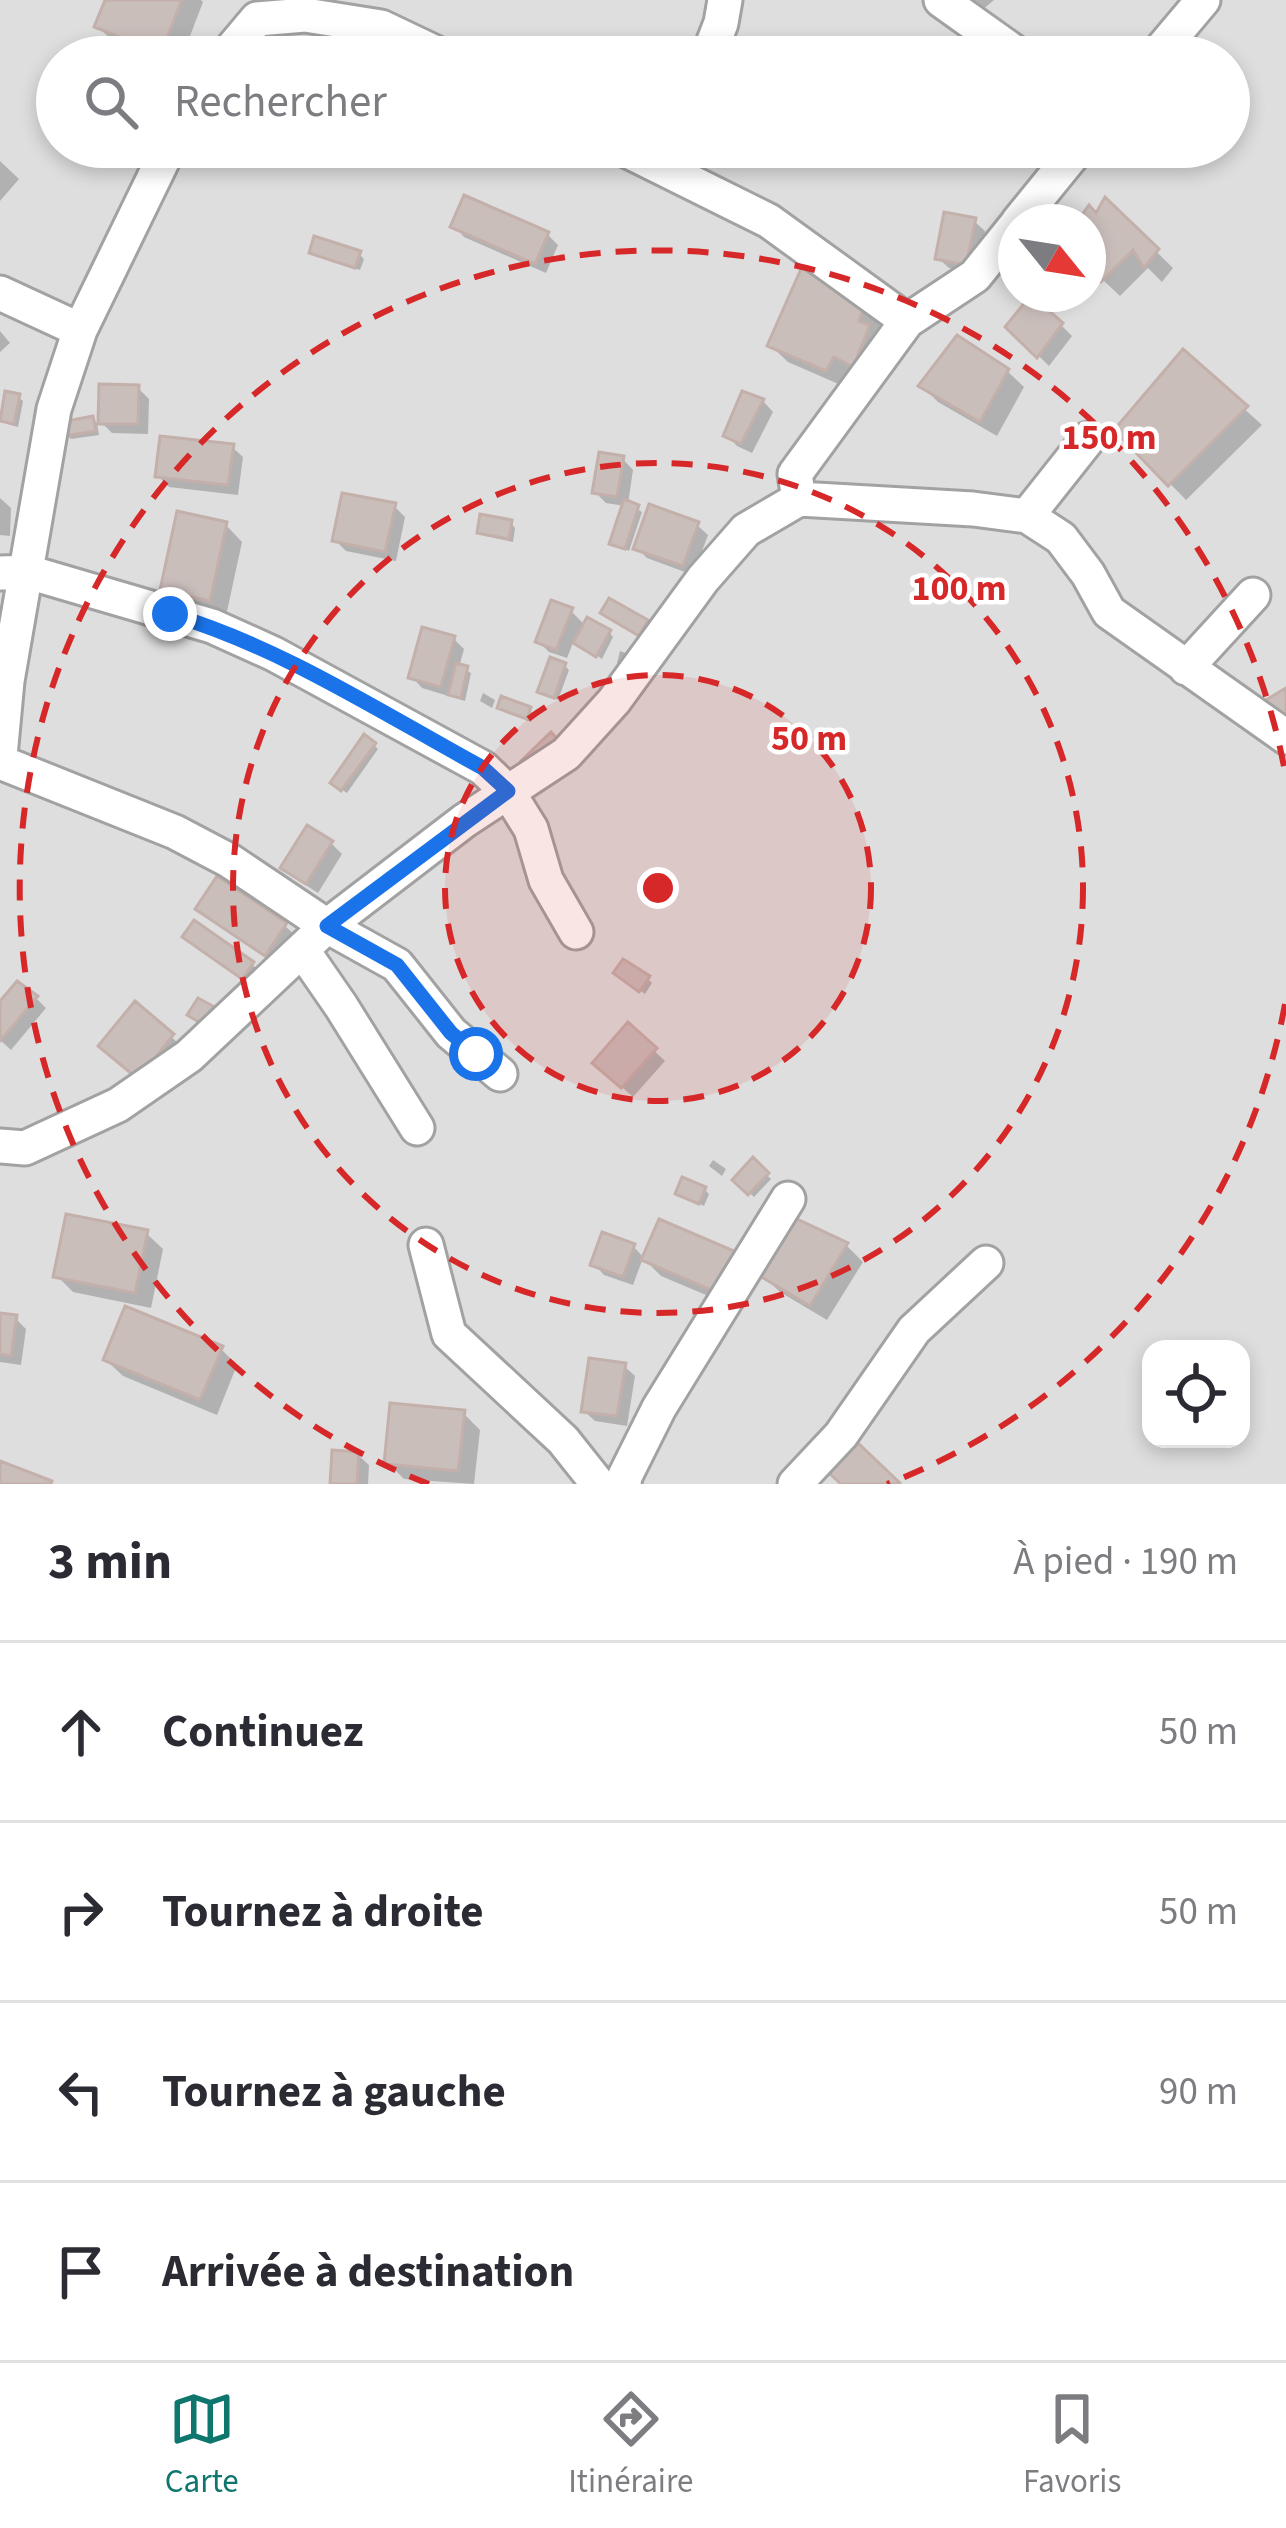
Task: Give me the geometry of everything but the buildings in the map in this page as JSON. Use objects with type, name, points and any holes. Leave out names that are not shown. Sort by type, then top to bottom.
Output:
[{"type":"street","points":[[716,36],[725,0]]},
{"type":"street","points":[[941,0],[992,36]]},
{"type":"street","points":[[1173,36],[1203,0]]},
{"type":"street","points":[[240,36],[260,9],[381,27],[400,36]]},
{"type":"street","points":[[159,168],[80,330],[54,409],[14,572],[0,759],[175,832],[397,965],[451,1033],[500,1074]]},
{"type":"street","points":[[671,168],[769,221],[907,321]]},
{"type":"street","points":[[1032,204],[1062,168]]},
{"type":"street","points":[[799,499],[795,474],[907,321],[975,276],[998,247]]},
{"type":"street","points":[[0,293],[80,330]]},
{"type":"street","points":[[1027,516],[1088,439]]},
{"type":"street","points":[[0,1146],[25,1148],[118,1105],[189,1056],[327,926],[508,791],[566,754],[614,701],[703,579],[746,530],[799,499],[1027,516],[1061,538],[1109,612],[1286,737]]},
{"type":"street","points":[[14,572],[212,626],[483,768],[508,791],[532,829],[546,880],[576,932]]},
{"type":"street","points":[[1186,668],[1253,595]]},
{"type":"street","points":[[303,951],[417,1128]]},
{"type":"street","points":[[624,1484],[659,1408],[788,1199]]},
{"type":"street","points":[[427,1245],[449,1334],[563,1440],[598,1484]]},
{"type":"street","points":[[795,1484],[841,1435],[914,1330],[986,1263]]},
{"type":"shaded area","points":[[0,0],[1286,0],[1286,1484],[0,1484]]},
{"type":"route","points":[[170,614],[212,626],[274,655],[483,768],[508,791],[327,926],[397,965],[451,1033],[476,1054]]}]
